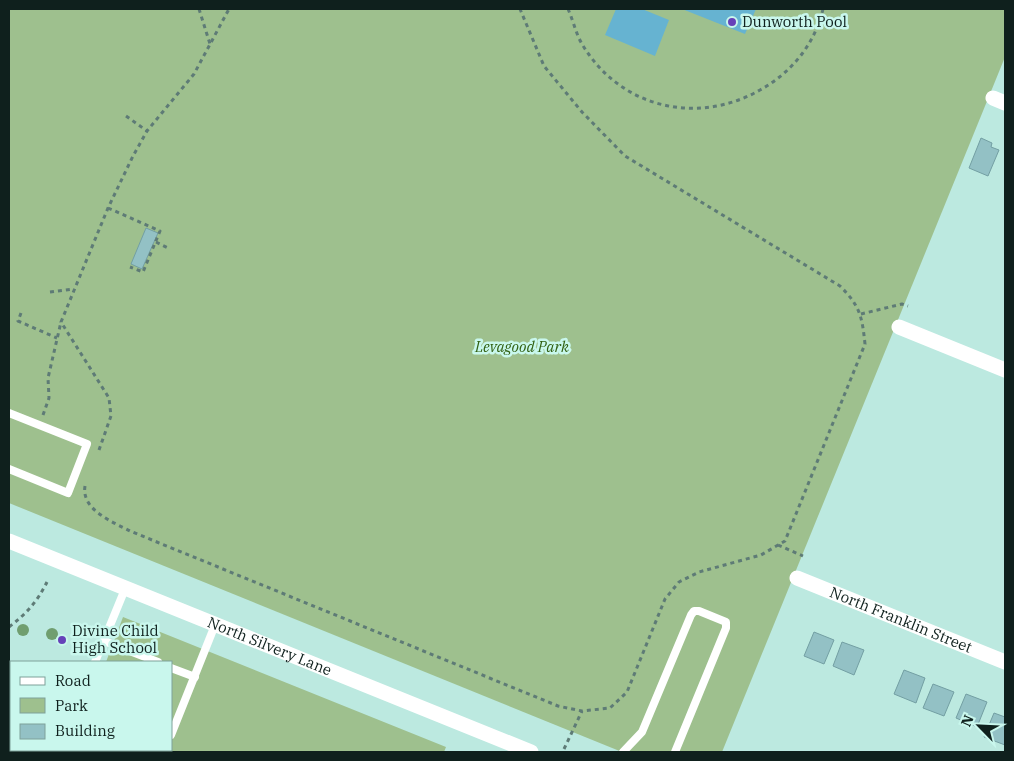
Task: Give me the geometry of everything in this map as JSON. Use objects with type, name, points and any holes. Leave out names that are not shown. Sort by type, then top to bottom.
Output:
[{"type":"street","points":[[899,327],[1005,370]]},
{"type":"street","name":"North Silvery Lane","points":[[9,541],[531,752]]},
{"type":"street","name":"North Franklin Street","points":[[797,578],[1005,662]]},
{"type":"lane","points":[[9,413],[87,444],[68,492],[9,469]]},
{"type":"lane","points":[[95,661],[125,588]]},
{"type":"lane","points":[[623,752],[642,732],[691,615],[694,611],[699,611],[726,622],[726,628],[675,752]]},
{"type":"lane","points":[[172,733],[215,625]]},
{"type":"lane","points":[[104,641],[155,661]]},
{"type":"lane","points":[[172,668],[195,677]]},
{"type":"path","points":[[199,9],[210,45]]},
{"type":"path","points":[[39,425],[49,398],[48,378],[61,322],[108,208],[147,131],[194,74],[229,9]]},
{"type":"path","points":[[86,483],[84,489],[91,507],[104,518],[130,531],[558,706],[582,711],[610,708],[627,692],[665,599],[679,582],[699,572],[762,555],[785,541],[865,344],[861,314],[854,300],[840,286],[624,156],[582,112],[544,66],[520,9]]},
{"type":"path","points":[[568,9],[582,44],[605,72],[631,92],[648,100],[686,110],[713,108],[736,102],[778,81],[813,39],[823,9]]},
{"type":"path","points":[[126,116],[147,131]]},
{"type":"path","points":[[108,208],[160,231],[143,272],[130,267]]},
{"type":"path","points":[[156,242],[170,249]]},
{"type":"path","points":[[50,292],[73,289]]},
{"type":"path","points":[[861,314],[902,304],[908,306]]},
{"type":"path","points":[[21,313],[18,321],[57,338]]},
{"type":"path","points":[[61,322],[109,398],[111,416],[97,456]]},
{"type":"path","points":[[778,545],[803,556]]},
{"type":"path","points":[[9,627],[24,616],[38,600],[47,582]]},
{"type":"path","points":[[564,750],[582,711]]},
{"type":"green space","name":"Levagood Park","points":[[9,9],[1005,9],[1005,57],[722,752],[622,752],[9,503]]},
{"type":"green space","points":[[123,617],[446,747],[444,752],[70,752],[172,751],[172,661],[106,661]]},
{"type":"water","points":[[616,9],[642,9],[669,20],[655,56],[605,35]]},
{"type":"water","name":"Dunworth Pool","points":[[682,9],[756,9],[745,34]]},
{"type":"building","points":[[981,138],[992,143],[991,147],[999,150],[988,176],[969,168]]},
{"type":"building","points":[[146,228],[158,233],[142,269],[131,264]]},
{"type":"building","points":[[814,632],[834,640],[824,664],[804,656]]},
{"type":"building","points":[[842,642],[864,650],[854,675],[833,666]]},
{"type":"building","points":[[9,668],[10,748],[9,752]]},
{"type":"building","points":[[904,670],[925,678],[916,703],[894,694]]},
{"type":"building","points":[[933,684],[954,692],[944,716],[923,708]]},
{"type":"building","points":[[966,694],[987,702],[977,727],[956,718]]},
{"type":"building","points":[[994,713],[1005,717],[1005,745],[984,737]]},
{"type":"place","name":"Dunworth Pool","points":[[732,22]]},
{"type":"place","name":"Divine Child High School","points":[[62,640]]}]
